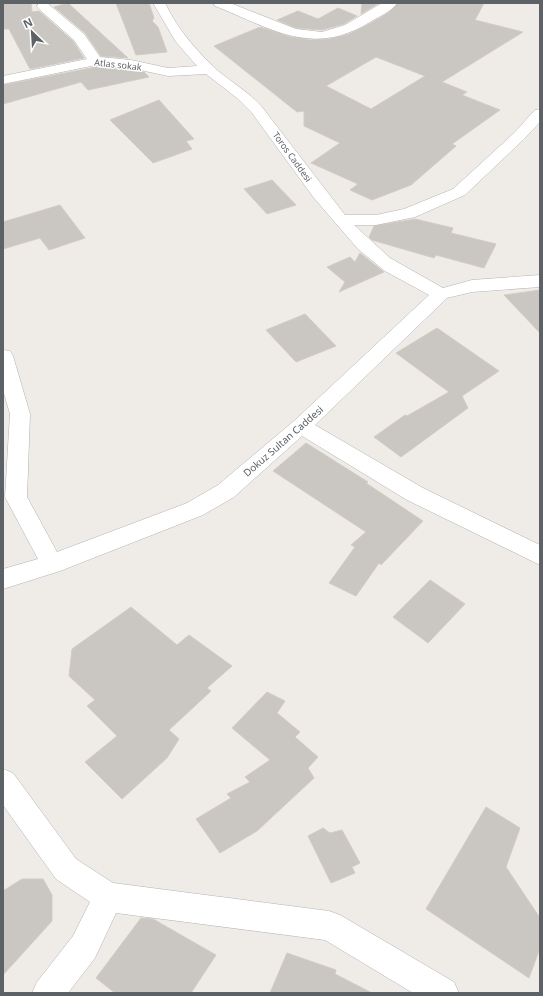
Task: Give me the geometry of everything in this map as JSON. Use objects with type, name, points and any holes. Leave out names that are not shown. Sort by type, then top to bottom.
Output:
[{"type":"street","name":"Toros Caddesi","points":[[159,3],[174,32],[210,70],[240,92],[252,104],[341,220],[362,244],[402,274],[441,294]]},
{"type":"street","points":[[219,3],[295,33],[310,37],[335,34],[370,17],[391,3]]},
{"type":"street","points":[[43,6],[79,37],[96,60]]},
{"type":"street","name":"Atlas sokak","points":[[3,80],[96,60],[131,64],[168,72],[210,70]]},
{"type":"street","points":[[341,220],[376,220],[409,213],[459,192],[519,136],[540,113]]},
{"type":"street","name":"Dokuz Sultan Caddesi","points":[[3,579],[52,564],[195,509],[226,491],[302,426],[441,294],[472,286],[540,281]]},
{"type":"street","points":[[3,356],[20,414],[16,497],[52,564]]},
{"type":"street","points":[[302,426],[415,494],[540,556]]},
{"type":"street","points":[[3,782],[66,869],[108,897],[329,926],[443,993]]},
{"type":"street","points":[[48,993],[84,947],[108,897]]},
{"type":"building","points":[[3,3],[31,3],[32,12],[39,11],[73,41],[84,58],[30,69],[9,29],[3,29]]},
{"type":"building","points":[[68,3],[128,58],[101,56],[85,33],[54,7]]},
{"type":"building","points":[[116,3],[149,3],[154,18],[152,21],[158,27],[167,52],[136,55]]},
{"type":"building","points":[[362,3],[379,3],[361,14]]},
{"type":"building","points":[[398,3],[484,3],[475,20],[523,32],[442,82],[467,92],[462,95],[500,110],[452,144],[456,146],[411,185],[372,200],[350,190],[358,184],[311,163],[340,143],[304,126],[304,111],[297,112],[214,46],[260,27],[291,37],[310,40],[329,39],[349,34],[389,12]],"holes":[[[376,57],[425,76],[371,109],[326,86]]]},
{"type":"building","points":[[338,8],[357,16],[344,24],[322,30],[296,28],[277,20],[298,11],[318,19]]},
{"type":"building","points":[[96,67],[131,69],[144,72],[149,77],[88,90],[81,82],[3,104],[3,85]]},
{"type":"building","points":[[159,100],[194,139],[186,141],[192,149],[153,163],[110,120]]},
{"type":"building","points":[[272,180],[296,205],[267,214],[244,189]]},
{"type":"building","points":[[60,205],[85,238],[49,250],[40,238],[3,249],[3,222]]},
{"type":"building","points":[[415,219],[453,228],[451,233],[496,244],[484,268],[436,255],[434,258],[372,240],[369,237],[374,226]]},
{"type":"building","points":[[360,253],[384,272],[339,292],[345,282],[327,267],[350,257],[355,262]]},
{"type":"building","points":[[540,290],[540,333],[504,295]]},
{"type":"building","points":[[305,314],[336,346],[296,362],[266,330]]},
{"type":"building","points":[[437,328],[499,371],[462,396],[468,408],[401,457],[374,437],[405,415],[407,416],[449,392],[396,353]]},
{"type":"building","points":[[306,443],[368,482],[366,483],[423,521],[381,565],[379,563],[356,596],[329,583],[355,547],[351,545],[366,532],[273,471]]},
{"type":"building","points":[[430,580],[465,604],[428,643],[393,617]]},
{"type":"building","points":[[131,607],[177,645],[189,635],[232,666],[207,688],[211,691],[169,730],[179,739],[167,758],[122,799],[85,762],[117,736],[87,706],[95,700],[69,676],[72,649]]},
{"type":"building","points":[[267,692],[285,701],[277,713],[300,732],[295,737],[318,757],[308,768],[314,778],[257,831],[220,853],[196,819],[231,798],[227,794],[250,782],[245,777],[270,760],[232,728]]},
{"type":"building","points":[[486,807],[520,828],[506,867],[540,918],[540,948],[529,978],[426,909]]},
{"type":"building","points":[[323,828],[330,833],[342,830],[360,863],[352,867],[355,873],[331,883],[308,836]]},
{"type":"building","points":[[22,879],[43,879],[52,895],[52,921],[3,975],[3,891]]},
{"type":"building","points":[[141,918],[153,919],[216,955],[191,993],[115,993],[96,978]]},
{"type":"building","points":[[287,953],[336,970],[335,974],[372,993],[270,993]]}]
